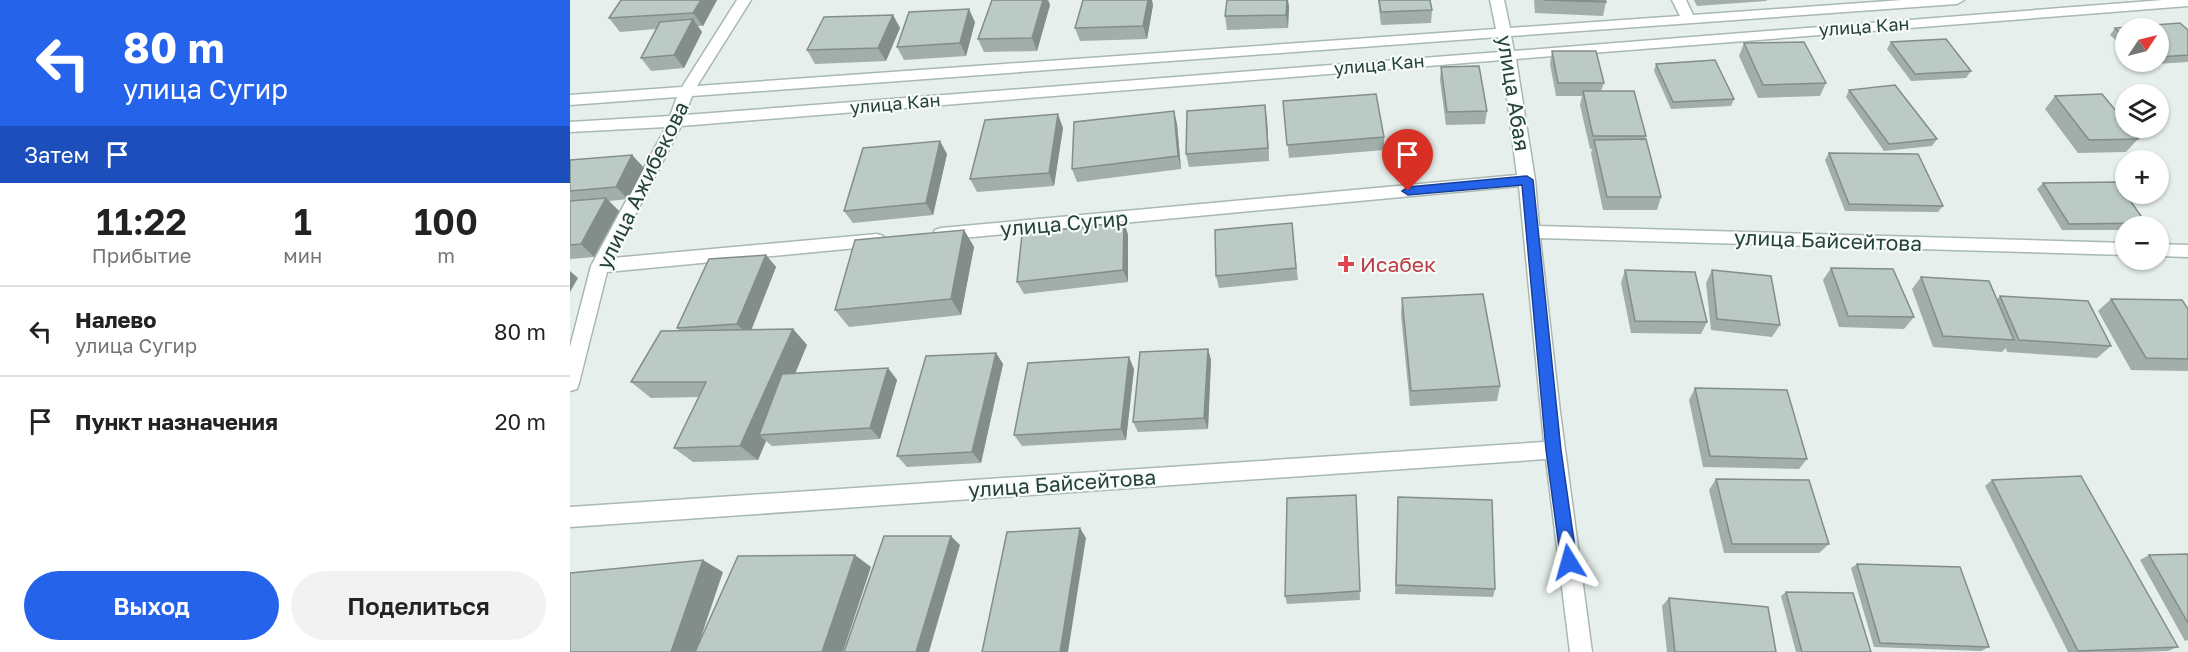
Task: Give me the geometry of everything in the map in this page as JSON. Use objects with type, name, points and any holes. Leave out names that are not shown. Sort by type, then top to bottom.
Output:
[{"type":"street","name":"улица Ажибекова","points":[[570,383],[600,266],[676,121],[687,90],[744,0]]},
{"type":"street","name":"улица Абая","points":[[1497,0],[1509,54],[1527,180],[1554,450],[1581,652]]},
{"type":"street","points":[[1679,0],[1688,19]]},
{"type":"street","name":"улица Кан","points":[[570,100],[1957,0]]},
{"type":"street","name":"улица Кан","points":[[570,127],[676,121],[2188,2]]},
{"type":"street","name":"улица Сугир","points":[[921,236],[1527,180]]},
{"type":"street","name":"улица Байсейтова","points":[[1531,232],[2115,249]]},
{"type":"street","points":[[600,266],[897,238]]},
{"type":"street","points":[[2169,250],[2188,251]]},
{"type":"street","name":"улица Байсейтова","points":[[570,517],[1554,450]]},
{"type":"building","points":[[621,0],[701,0],[693,13],[609,18]]},
{"type":"building","points":[[992,0],[1043,0],[1032,38],[978,39]]},
{"type":"building","points":[[1083,0],[1148,0],[1143,26],[1075,28]]},
{"type":"building","points":[[1227,0],[1287,0],[1286,15],[1225,16]]},
{"type":"building","points":[[1379,0],[1430,0],[1432,10],[1381,12]]},
{"type":"building","points":[[1544,0],[1605,0],[1606,2]]},
{"type":"building","points":[[969,9],[960,43],[897,47],[909,12]]},
{"type":"building","points":[[893,15],[878,48],[807,50],[824,17]]},
{"type":"building","points":[[693,19],[674,55],[641,58],[660,22]]},
{"type":"building","points":[[2180,23],[2188,30],[2188,55],[2169,56],[2169,24]]},
{"type":"building","points":[[1946,39],[1971,71],[1915,74],[1891,42]]},
{"type":"building","points":[[1804,42],[1826,83],[1763,85],[1744,43]]},
{"type":"building","points":[[1552,51],[1596,51],[1604,83],[1558,83]]},
{"type":"building","points":[[1715,60],[1734,99],[1673,102],[1656,64]]},
{"type":"building","points":[[1479,66],[1487,111],[1447,112],[1441,67]]},
{"type":"building","points":[[1895,85],[1937,139],[1889,144],[1849,90]]},
{"type":"building","points":[[1583,91],[1634,91],[1646,136],[1593,136]]},
{"type":"building","points":[[1376,94],[1384,137],[1287,145],[1283,101]]},
{"type":"building","points":[[2102,94],[2115,110],[2115,138],[2138,139],[2089,140],[2055,96]]},
{"type":"building","points":[[1265,105],[1268,148],[1186,154],[1187,111]]},
{"type":"building","points":[[1174,111],[1178,156],[1072,169],[1074,122]]},
{"type":"building","points":[[1058,114],[1049,173],[970,179],[985,120]]},
{"type":"building","points":[[1646,139],[1661,197],[1607,197],[1594,140]]},
{"type":"building","points":[[940,141],[926,203],[844,211],[863,148]]},
{"type":"building","points":[[1829,153],[1918,154],[1943,206],[1849,204]]},
{"type":"building","points":[[632,155],[616,187],[570,191],[570,160]]},
{"type":"building","points":[[2115,182],[2115,204],[2133,204],[2141,216],[2115,216],[2115,223],[2069,224],[2043,183]]},
{"type":"building","points":[[606,198],[581,244],[570,245],[570,201]]},
{"type":"building","points":[[1124,222],[1123,270],[1017,282],[1022,234]]},
{"type":"building","points":[[1292,223],[1296,268],[1216,276],[1215,230]]},
{"type":"building","points":[[964,230],[951,299],[835,310],[855,240]]},
{"type":"building","points":[[766,255],[737,324],[677,328],[709,259]]},
{"type":"building","points":[[1831,268],[1893,269],[1914,317],[1848,316]]},
{"type":"building","points":[[1625,270],[1695,272],[1707,322],[1635,321]]},
{"type":"building","points":[[1712,270],[1771,276],[1780,325],[1717,319]]},
{"type":"building","points":[[1921,277],[1989,281],[2014,340],[1943,336]]},
{"type":"building","points":[[1483,294],[1500,386],[1411,391],[1402,298]]},
{"type":"building","points":[[2000,296],[2088,301],[2111,346],[2019,340]]},
{"type":"building","points":[[2111,299],[2182,300],[2188,309],[2188,359],[2146,358]]},
{"type":"building","points":[[793,329],[740,446],[674,448],[706,382],[631,382],[661,331]]},
{"type":"building","points":[[1208,349],[1204,418],[1133,422],[1140,352]]},
{"type":"building","points":[[996,353],[972,452],[897,456],[926,356]]},
{"type":"building","points":[[1129,357],[1121,429],[1014,435],[1028,363]]},
{"type":"building","points":[[888,368],[870,428],[759,435],[782,374]]},
{"type":"building","points":[[1695,388],[1787,390],[1807,459],[1710,456]]},
{"type":"building","points":[[2081,476],[2178,647],[2078,651],[1992,480]]},
{"type":"building","points":[[1716,479],[1809,480],[1829,544],[1732,544]]},
{"type":"building","points":[[1356,495],[1360,591],[1285,596],[1287,498]]},
{"type":"building","points":[[1398,497],[1492,500],[1495,589],[1396,585]]},
{"type":"building","points":[[1080,528],[1060,652],[982,652],[1007,532]]},
{"type":"building","points":[[884,536],[951,536],[916,652],[844,652]]},
{"type":"building","points":[[2188,554],[2188,623],[2149,555]]},
{"type":"building","points":[[855,555],[822,652],[695,652],[738,556]]},
{"type":"building","points":[[703,560],[671,652],[570,652],[570,573]]},
{"type":"building","points":[[1857,564],[1960,567],[1989,647],[1880,643]]},
{"type":"building","points":[[1786,592],[1853,593],[1871,652],[1802,652]]},
{"type":"building","points":[[1669,598],[1768,607],[1776,652],[1675,652]]},
{"type":"place","name":"Иcабек","points":[[1346,264]]},
{"type":"route","points":[[1408,191],[1527,180],[1554,450],[1569,562]]}]
